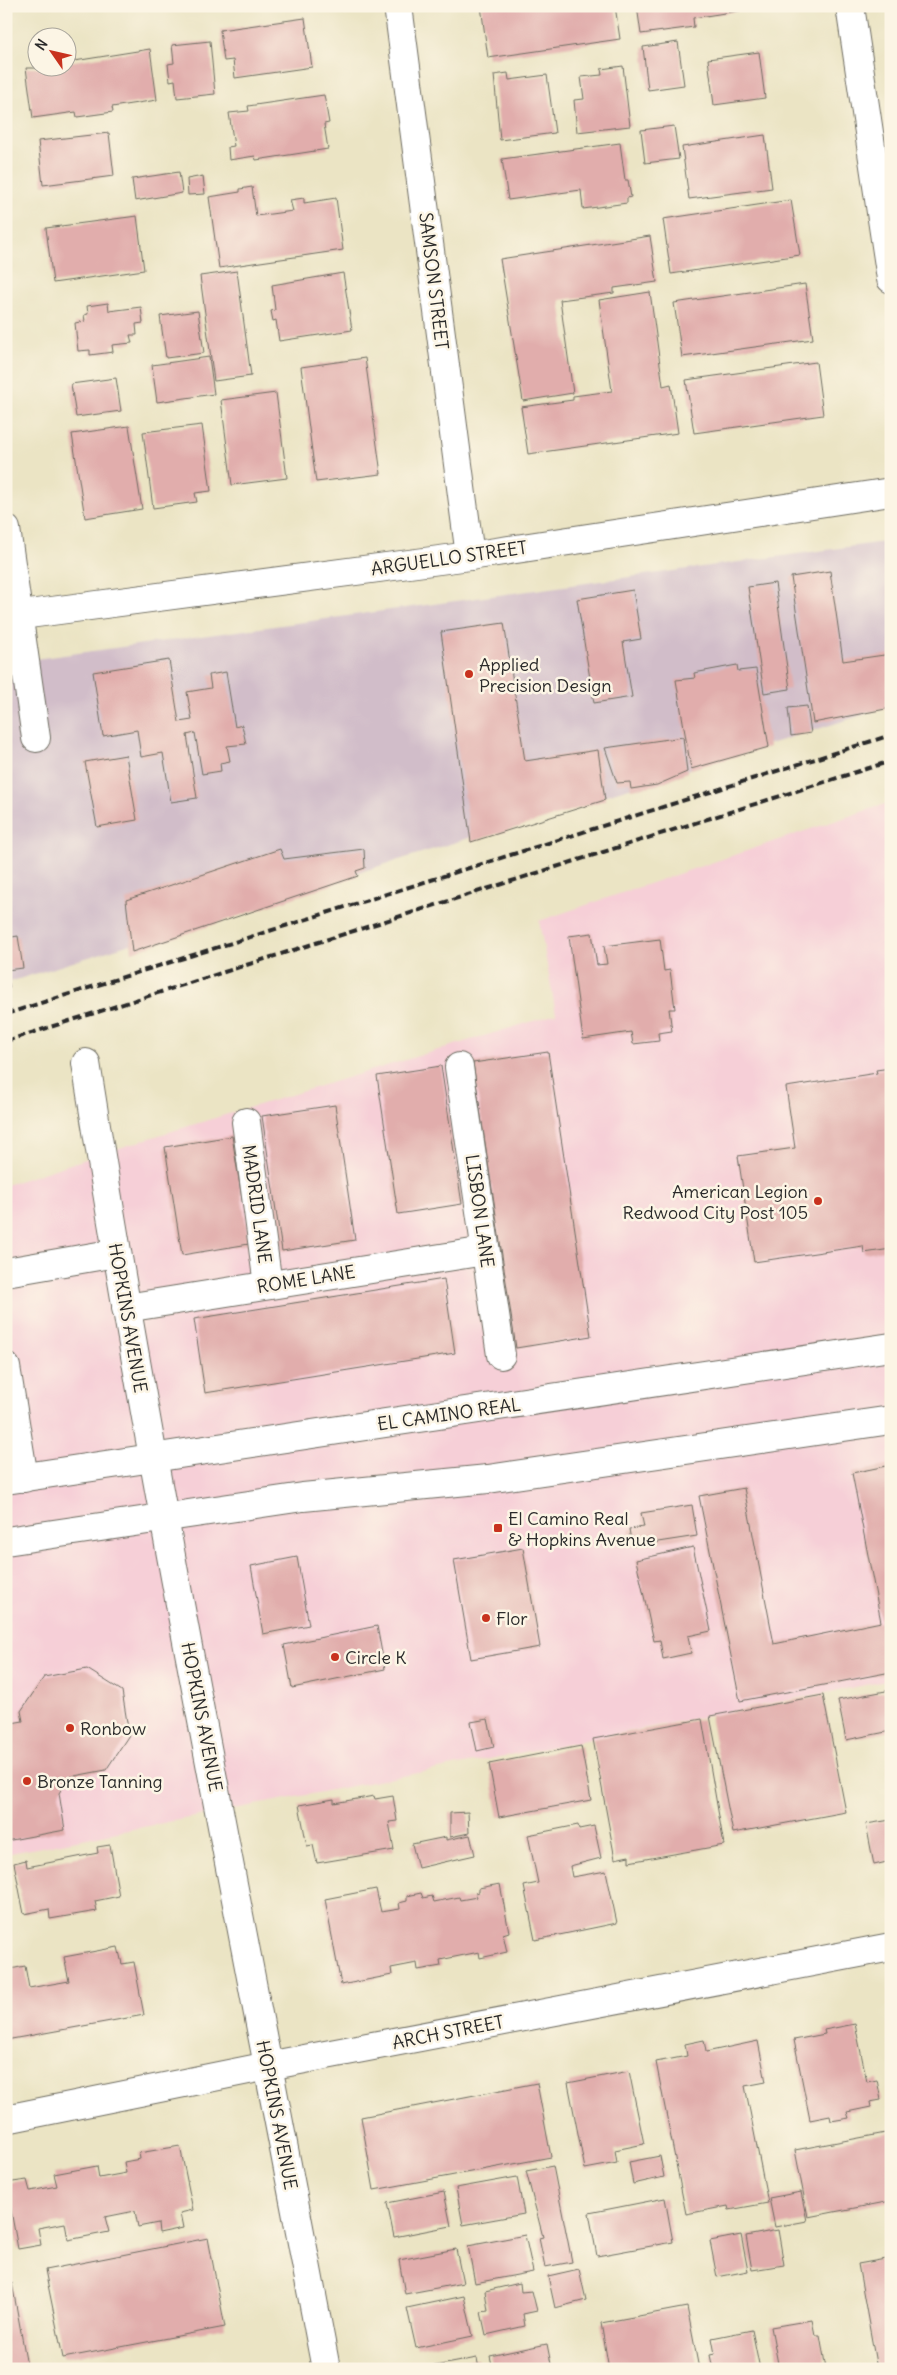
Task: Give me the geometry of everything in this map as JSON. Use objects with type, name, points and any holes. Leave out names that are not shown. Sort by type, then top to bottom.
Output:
[{"type":"street","name":"SAMSON STREET","points":[[398,6],[470,556]]},
{"type":"street","points":[[850,6],[891,279]]},
{"type":"street","name":"ARGUELLO STREET","points":[[12,616],[470,556],[891,492]]},
{"type":"street","points":[[6,529],[12,616],[36,738]]},
{"type":"street","name":"HOPKINS AVENUE","points":[[86,1063],[116,1253],[164,1518],[326,2369]]},
{"type":"street","name":"LISBON LANE","points":[[458,1067],[502,1355]]},
{"type":"street","name":"MADRID LANE","points":[[246,1122],[268,1285]]},
{"type":"street","name":"ROME LANE","points":[[126,1308],[485,1251]]},
{"type":"street","points":[[6,1272],[116,1253]]},
{"type":"street","name":"EL CAMINO REAL","points":[[15,1479],[891,1347]]},
{"type":"street","points":[[6,1367],[15,1479]]},
{"type":"street","points":[[6,1540],[303,1497],[488,1479],[891,1420]]},
{"type":"street","name":"ARCH STREET","points":[[6,2119],[268,2066],[891,1947]]},
{"type":"shaded area","points":[[891,541],[891,706],[6,983],[6,663]]},
{"type":"shaded area","points":[[891,802],[891,1680],[6,1854],[6,1185],[156,1136],[556,1014],[539,921]]},
{"type":"building","points":[[481,6],[615,6],[620,39],[488,58]]},
{"type":"building","points":[[637,6],[750,6],[750,9],[693,18],[694,27],[641,34]]},
{"type":"building","points":[[305,18],[312,67],[235,78],[233,60],[224,61],[220,30]]},
{"type":"building","points":[[210,41],[215,94],[177,98],[175,80],[170,81],[168,64],[174,63],[172,45]]},
{"type":"building","points":[[678,42],[684,85],[648,90],[643,47]]},
{"type":"building","points":[[150,49],[157,100],[112,107],[113,112],[77,117],[76,112],[33,118],[26,68],[28,68],[28,78],[78,78],[78,60]]},
{"type":"building","points":[[759,52],[765,98],[714,105],[708,59]]},
{"type":"building","points":[[623,66],[630,126],[577,132],[574,100],[584,99],[581,77],[602,75],[601,69]]},
{"type":"building","points":[[508,73],[509,80],[547,75],[555,133],[500,140],[494,75]]},
{"type":"building","points":[[324,95],[329,123],[324,124],[328,149],[256,160],[255,156],[229,160],[228,147],[234,146],[229,113],[249,111],[248,106]]},
{"type":"building","points":[[674,126],[679,159],[645,163],[641,130]]},
{"type":"building","points":[[109,133],[114,176],[43,185],[38,141]]},
{"type":"building","points":[[765,135],[772,188],[689,199],[682,147]]},
{"type":"building","points":[[620,143],[625,180],[628,180],[631,197],[627,198],[627,203],[583,209],[581,190],[508,200],[502,159]]},
{"type":"building","points":[[179,172],[182,193],[135,201],[132,179]]},
{"type":"building","points":[[203,176],[205,194],[188,195],[187,179]]},
{"type":"building","points":[[252,187],[256,216],[293,211],[290,200],[304,198],[304,203],[336,198],[343,250],[219,268],[209,197],[240,192],[240,189]]},
{"type":"building","points":[[791,200],[800,255],[671,274],[663,219]]},
{"type":"building","points":[[137,216],[144,270],[53,283],[46,228]]},
{"type":"building","points":[[650,236],[657,282],[614,288],[614,293],[560,300],[573,393],[523,401],[500,259]]},
{"type":"building","points":[[237,271],[251,376],[214,381],[200,276]]},
{"type":"building","points":[[343,273],[352,330],[279,341],[276,320],[273,321],[271,311],[275,310],[272,285]]},
{"type":"building","points":[[805,284],[813,339],[682,357],[674,303]]},
{"type":"building","points":[[650,292],[663,386],[671,384],[678,433],[528,454],[521,407],[573,400],[573,396],[612,391],[599,300]]},
{"type":"building","points":[[108,303],[109,311],[141,307],[143,323],[136,324],[137,335],[130,335],[132,343],[112,345],[113,352],[90,355],[90,350],[78,351],[75,323],[85,321],[84,315],[88,314],[87,306]]},
{"type":"building","points":[[198,311],[204,353],[166,358],[160,316]]},
{"type":"building","points":[[209,357],[214,394],[157,402],[152,365]]},
{"type":"building","points":[[365,358],[381,474],[316,482],[301,367]]},
{"type":"building","points":[[816,362],[823,415],[694,433],[686,380]]},
{"type":"building","points":[[116,378],[121,411],[76,417],[71,384]]},
{"type":"building","points":[[276,393],[287,478],[232,485],[221,400]]},
{"type":"building","points":[[202,425],[211,491],[195,493],[197,502],[153,508],[143,432]]},
{"type":"building","points":[[129,426],[142,509],[85,518],[72,434]]},
{"type":"building","points":[[830,571],[843,661],[891,654],[891,708],[813,723],[791,577]]},
{"type":"building","points":[[775,583],[790,689],[764,693],[748,587]]},
{"type":"building","points":[[887,584],[891,584],[891,601],[890,601]]},
{"type":"building","points":[[633,590],[641,639],[623,642],[632,697],[594,703],[577,599]]},
{"type":"building","points":[[504,623],[525,761],[598,750],[605,800],[471,842],[441,632]]},
{"type":"building","points":[[169,660],[179,722],[192,720],[187,692],[211,688],[209,675],[226,672],[235,727],[242,725],[246,744],[227,746],[230,761],[220,763],[221,771],[202,774],[195,733],[187,735],[197,798],[171,802],[163,753],[141,757],[137,730],[103,736],[93,672]]},
{"type":"building","points":[[737,665],[738,671],[756,669],[769,747],[691,769],[676,680],[695,678],[694,673]]},
{"type":"building","points":[[807,706],[811,733],[791,736],[788,708]]},
{"type":"building","points":[[683,737],[687,772],[657,785],[631,789],[630,782],[617,783],[605,748]]},
{"type":"building","points":[[126,755],[137,820],[97,827],[85,762]]},
{"type":"building","points":[[280,849],[284,859],[364,849],[365,868],[356,871],[358,876],[132,952],[126,900]]},
{"type":"building","points":[[592,933],[597,965],[607,964],[604,946],[660,939],[664,971],[670,970],[675,1009],[669,1009],[672,1031],[658,1033],[659,1041],[633,1044],[631,1032],[583,1039],[569,936]]},
{"type":"building","points":[[18,936],[23,968],[6,970],[6,938]]},
{"type":"building","points":[[6,972],[10,988],[6,989]]},
{"type":"building","points":[[548,1052],[591,1336],[516,1348],[473,1063]]},
{"type":"building","points":[[441,1066],[462,1204],[398,1214],[377,1076]]},
{"type":"building","name":"American Legion Redwood City Post 105","points":[[891,1068],[891,1249],[864,1253],[863,1246],[754,1262],[738,1156],[795,1148],[786,1087],[877,1073],[876,1070]]},
{"type":"building","points":[[335,1105],[355,1240],[282,1251],[262,1116]]},
{"type":"building","points":[[232,1136],[249,1244],[182,1255],[165,1147]]},
{"type":"building","points":[[444,1279],[455,1353],[205,1393],[194,1319]]},
{"type":"building","points":[[891,1465],[891,1672],[740,1701],[699,1496],[744,1488],[774,1644],[881,1622],[852,1473]]},
{"type":"building","points":[[692,1505],[697,1536],[632,1546],[629,1529],[644,1527],[641,1513]]},
{"type":"building","points":[[693,1547],[711,1631],[688,1636],[691,1653],[663,1659],[660,1640],[654,1641],[636,1560]]},
{"type":"building","points":[[523,1548],[540,1647],[471,1659],[454,1560]]},
{"type":"building","points":[[297,1557],[309,1625],[263,1634],[251,1566]]},
{"type":"building","name":"Circle K","points":[[377,1626],[385,1669],[292,1688],[284,1645]]},
{"type":"building","points":[[87,1669],[122,1691],[129,1735],[106,1770],[69,1777],[59,1793],[65,1830],[6,1841],[6,1724],[23,1721],[21,1711],[44,1677]]},
{"type":"building","points":[[891,1690],[891,1731],[846,1740],[838,1700]]},
{"type":"building","points":[[823,1695],[846,1812],[733,1833],[710,1716]]},
{"type":"building","points":[[488,1719],[494,1747],[477,1751],[471,1722]]},
{"type":"building","points":[[702,1719],[724,1845],[629,1862],[629,1856],[615,1859],[593,1739]]},
{"type":"building","points":[[581,1746],[591,1800],[499,1817],[489,1764]]},
{"type":"building","points":[[374,1796],[375,1799],[393,1796],[397,1821],[389,1822],[394,1850],[317,1863],[313,1845],[307,1846],[299,1805],[334,1799],[334,1803]]},
{"type":"building","points":[[468,1812],[469,1833],[450,1837],[450,1813]]},
{"type":"building","points":[[891,1820],[891,1861],[874,1865],[866,1824]]},
{"type":"building","points":[[578,1825],[579,1829],[594,1826],[601,1858],[570,1866],[572,1877],[606,1871],[617,1923],[535,1940],[524,1886],[538,1883],[528,1835]]},
{"type":"building","points":[[470,1835],[475,1855],[418,1868],[412,1844],[446,1837],[446,1840]]},
{"type":"building","points":[[110,1845],[119,1896],[95,1901],[97,1911],[50,1919],[49,1909],[24,1914],[14,1863],[26,1860],[27,1867],[98,1853],[97,1847]]},
{"type":"building","points":[[500,1884],[509,1932],[503,1934],[507,1952],[480,1958],[479,1952],[440,1960],[441,1966],[418,1970],[417,1963],[391,1968],[392,1975],[341,1985],[325,1899],[376,1889],[381,1912],[400,1909],[399,1903],[407,1901],[407,1896],[421,1893],[423,1898],[432,1896],[434,1902],[459,1897],[460,1900],[477,1897],[475,1893],[479,1892],[479,1888]]},
{"type":"building","points":[[118,1947],[122,1964],[134,1962],[144,2015],[6,2040],[6,1970],[25,1966],[29,1988],[69,1981],[64,1957]]},
{"type":"building","points":[[855,2024],[867,2082],[877,2080],[881,2100],[870,2102],[871,2107],[847,2112],[849,2118],[831,2121],[830,2116],[810,2120],[794,2040],[825,2034],[824,2030]]},
{"type":"building","points":[[704,2040],[706,2052],[758,2041],[766,2082],[745,2086],[768,2203],[729,2210],[728,2206],[686,2214],[656,2062],[687,2056],[685,2044]]},
{"type":"building","points":[[629,2071],[644,2144],[615,2150],[617,2163],[585,2169],[568,2083]]},
{"type":"building","points":[[537,2083],[551,2157],[374,2190],[361,2117]]},
{"type":"building","points":[[891,2132],[891,2201],[808,2217],[795,2150]]},
{"type":"building","points":[[180,2146],[193,2210],[180,2213],[183,2228],[159,2233],[158,2223],[138,2227],[135,2211],[105,2217],[109,2232],[68,2240],[65,2223],[38,2228],[41,2245],[18,2249],[6,2183],[27,2180],[30,2191],[57,2186],[54,2174],[97,2166],[99,2178],[126,2173],[124,2162],[140,2159],[139,2153]]},
{"type":"building","points":[[660,2156],[664,2177],[633,2184],[629,2162]]},
{"type":"building","points":[[553,2166],[572,2262],[545,2267],[539,2238],[543,2237],[526,2171]]},
{"type":"building","points":[[517,2177],[524,2214],[463,2225],[456,2188]]},
{"type":"building","points":[[444,2192],[451,2226],[394,2237],[387,2203]]},
{"type":"building","points":[[801,2192],[807,2221],[775,2227],[769,2198]]},
{"type":"building","points":[[665,2198],[673,2242],[597,2256],[589,2213]]},
{"type":"building","points":[[778,2230],[784,2265],[752,2270],[746,2236]]},
{"type":"building","points":[[525,2235],[533,2272],[475,2283],[468,2246]]},
{"type":"building","points":[[741,2235],[748,2271],[717,2277],[710,2241]]},
{"type":"building","points":[[208,2238],[225,2327],[63,2358],[45,2270]]},
{"type":"building","points":[[456,2249],[463,2283],[405,2294],[399,2260]]},
{"type":"building","points":[[891,2258],[891,2369],[877,2369],[858,2264]]},
{"type":"building","points":[[579,2269],[586,2300],[555,2308],[548,2276]]},
{"type":"building","points":[[12,2283],[27,2365],[6,2369],[6,2284]]},
{"type":"building","points":[[520,2283],[521,2292],[532,2291],[537,2311],[523,2314],[525,2326],[486,2335],[481,2312],[488,2311],[485,2291]]},
{"type":"building","points":[[464,2296],[473,2336],[416,2348],[407,2308]]},
{"type":"building","points":[[687,2307],[699,2369],[609,2369],[601,2323]]},
{"type":"building","points":[[812,2320],[815,2335],[820,2335],[826,2369],[779,2369],[771,2327]]},
{"type":"building","points":[[752,2330],[760,2369],[713,2369],[710,2355],[715,2354],[712,2338]]},
{"type":"building","points":[[547,2344],[552,2369],[493,2369],[490,2356]]},
{"type":"building","points":[[477,2358],[479,2369],[424,2369],[424,2368]]},
{"type":"railway","points":[[6,1014],[891,735]]},
{"type":"railway","points":[[6,1041],[891,761]]},
{"type":"place","name":"Applied Precision Design","points":[[469,674]]},
{"type":"place","name":"American Legion Redwood City Post 105","points":[[818,1201]]},
{"type":"place","name":"El Camino Real & Hopkins Avenue","points":[[498,1528]]},
{"type":"place","name":"Flor","points":[[486,1618]]},
{"type":"place","name":"Circle K","points":[[335,1657]]},
{"type":"place","name":"Ronbow","points":[[70,1728]]},
{"type":"place","name":"Bronze Tanning","points":[[27,1781]]}]
